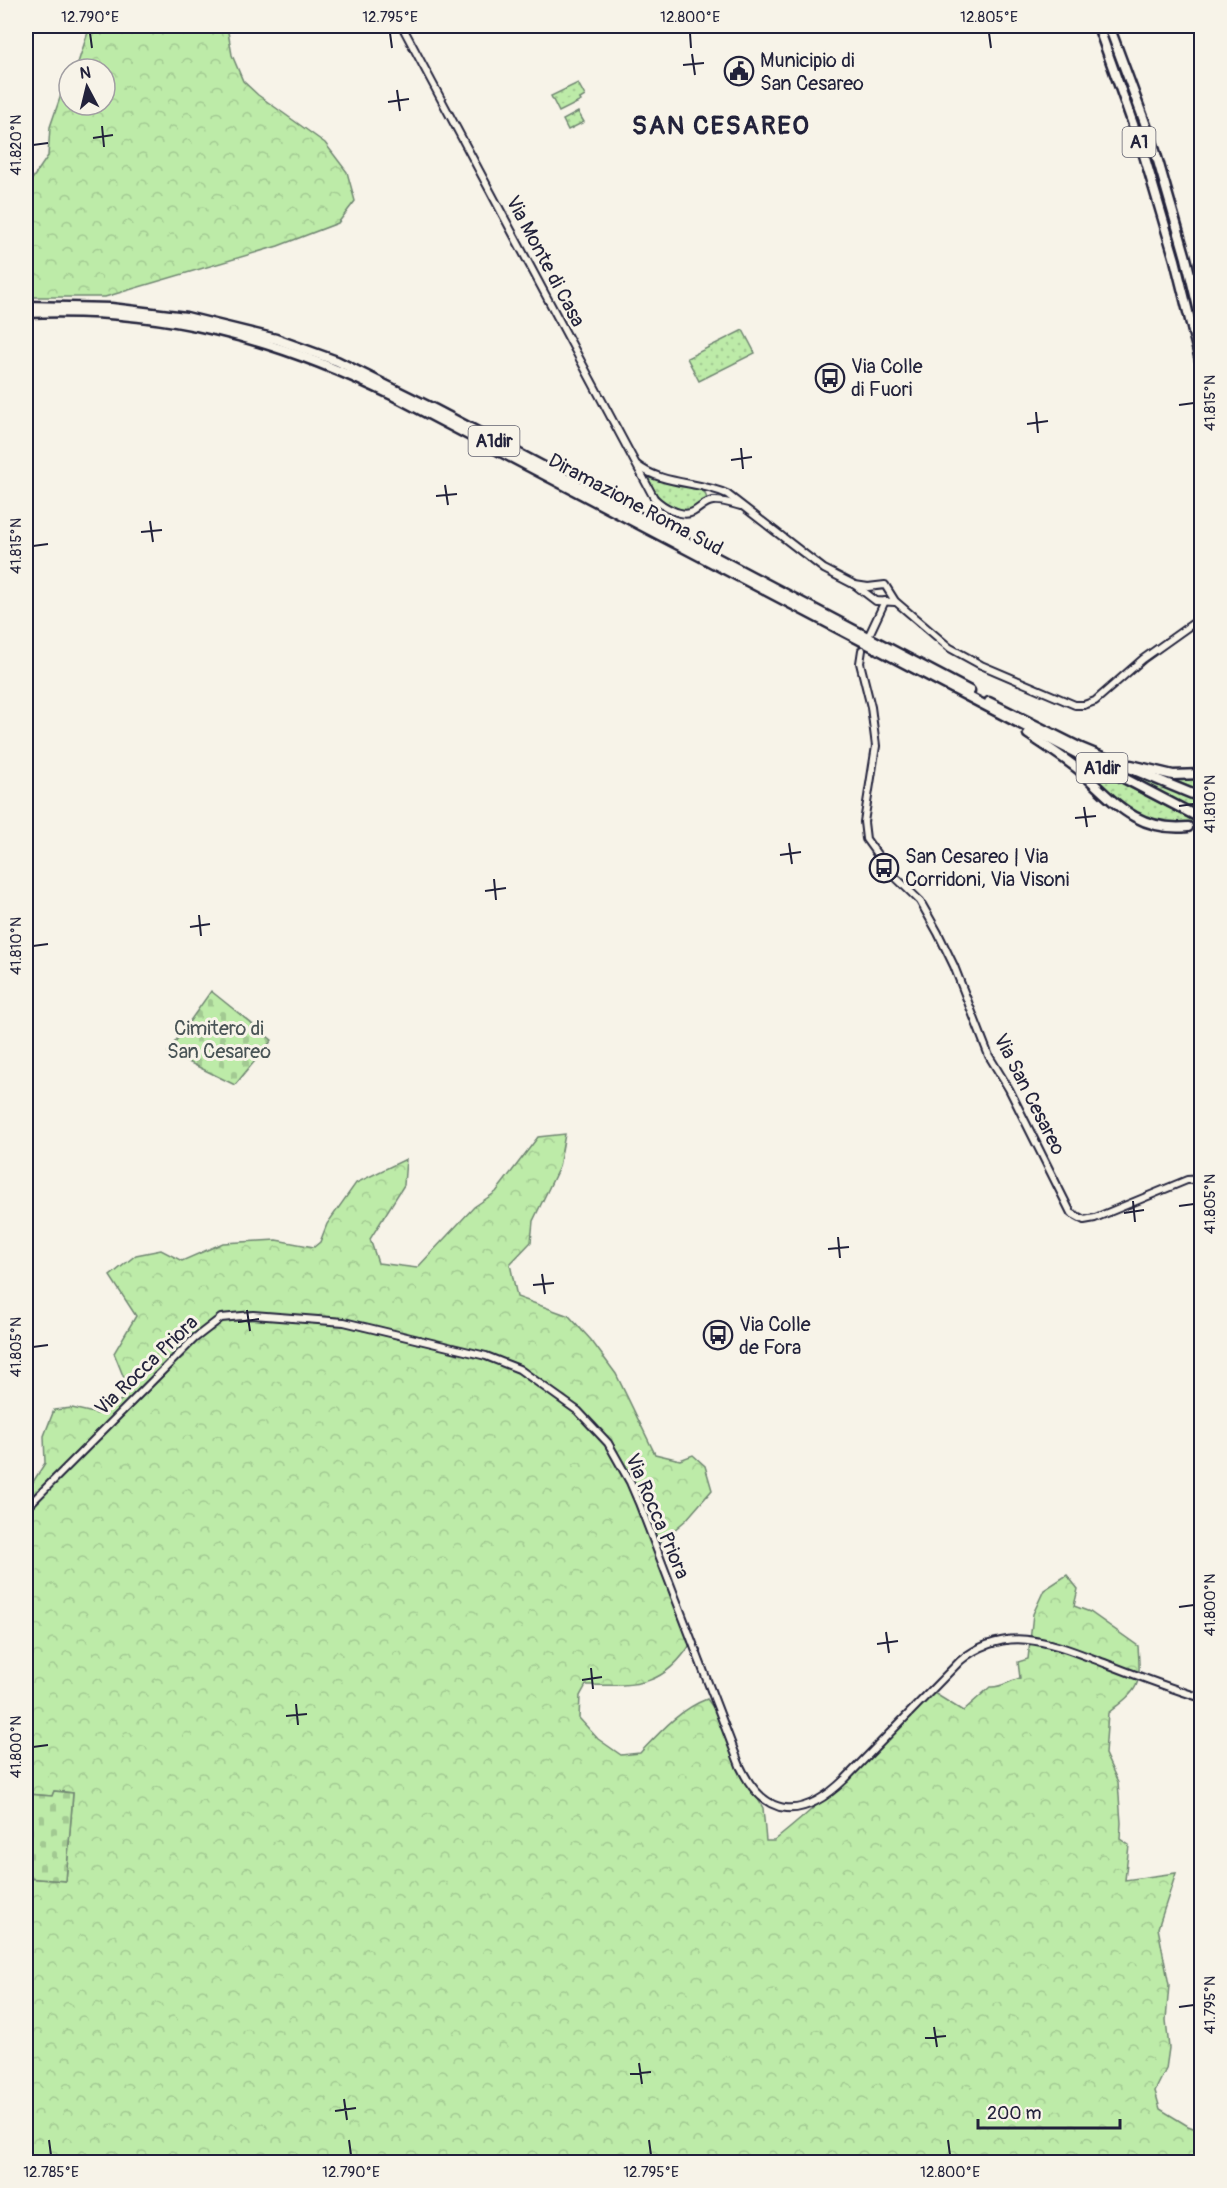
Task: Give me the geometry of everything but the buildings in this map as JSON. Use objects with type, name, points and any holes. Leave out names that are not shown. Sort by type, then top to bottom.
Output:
[{"type":"highway","name":"A1","points":[[1098,26],[1144,156],[1175,260],[1202,368]]},
{"type":"highway","name":"A1","points":[[1109,26],[1154,147],[1186,258],[1202,324]]},
{"type":"highway","name":"Diramazione Roma Sud","points":[[26,306],[111,308],[186,317],[268,337],[337,362],[416,399],[1004,710],[1096,754]]},
{"type":"highway","name":"Diramazione Roma Sud","points":[[26,312],[110,314],[168,320],[251,339],[324,363],[394,396],[1202,819]]},
{"type":"highway","points":[[1004,716],[1073,765],[1132,816],[1159,826],[1188,827]]},
{"type":"highway","points":[[1096,754],[1167,774],[1185,776],[1202,774]]},
{"type":"highway","name":"A1dir","points":[[1096,754],[1202,798]]},
{"type":"street","name":"Via Monte di Casa","points":[[402,26],[654,498],[667,507],[687,513],[704,503],[719,501],[741,506]]},
{"type":"street","points":[[635,463],[642,469],[660,477],[723,492],[733,498],[821,567],[855,585],[874,600],[879,608],[879,615]]},
{"type":"street","points":[[855,585],[885,585],[900,605],[944,643],[963,655],[1054,697],[1082,705],[1095,701],[1143,659],[1202,617]]},
{"type":"street","points":[[874,600],[892,601],[900,605]]},
{"type":"street","points":[[870,633],[886,601]]},
{"type":"street","name":"Via San Cesareo","points":[[862,650],[861,665],[871,707],[876,746],[864,831],[871,848],[889,871],[920,902],[938,933],[954,966],[989,1056],[1009,1089],[1073,1216],[1084,1220],[1095,1218],[1187,1180],[1202,1179]]},
{"type":"street","name":"Via Rocca Priora","points":[[26,1508],[162,1368],[221,1318],[253,1315],[344,1322],[392,1332],[506,1363],[519,1369],[578,1411],[608,1443],[639,1503],[740,1766],[757,1793],[768,1804],[781,1808],[796,1808],[825,1796],[845,1779],[963,1659],[984,1646],[1000,1641],[1020,1638],[1057,1645],[1202,1698]]},
{"type":"green space","points":[[90,26],[227,26],[232,55],[243,81],[258,95],[325,143],[347,172],[355,201],[338,223],[278,246],[105,297],[26,297],[26,188],[48,156],[50,127],[57,107],[57,117],[117,117],[117,57],[80,57]]},
{"type":"green space","points":[[578,83],[585,96],[580,99],[581,101],[559,112],[551,96]]},
{"type":"green space","points":[[578,112],[584,122],[568,130],[563,120]]},
{"type":"green space","points":[[743,330],[755,353],[699,381],[687,358]]},
{"type":"green space","points":[[646,478],[701,490],[707,499],[688,510],[680,510],[665,502]]},
{"type":"green space","points":[[1070,746],[1201,803],[1201,814]]},
{"type":"green space","points":[[1073,758],[1196,822],[1176,824],[1141,816],[1113,797]]},
{"type":"green space","points":[[1201,776],[1201,791],[1165,777]]},
{"type":"green space","name":"Cimitero di San Cesareo","points":[[211,991],[272,1040],[235,1085],[168,1052]]},
{"type":"green space","points":[[565,1134],[559,1167],[533,1221],[531,1242],[510,1264],[517,1297],[569,1316],[591,1340],[616,1374],[655,1454],[680,1460],[693,1455],[705,1466],[712,1490],[686,1520],[655,1546],[692,1642],[670,1668],[647,1681],[620,1685],[586,1685],[580,1696],[579,1718],[598,1739],[621,1755],[640,1753],[679,1715],[707,1699],[724,1722],[743,1773],[763,1808],[766,1841],[774,1841],[836,1788],[934,1693],[963,1711],[990,1687],[1020,1678],[1018,1662],[1028,1659],[1033,1614],[1044,1590],[1067,1575],[1078,1589],[1074,1606],[1090,1612],[1138,1646],[1138,1679],[1127,1698],[1108,1713],[1105,1754],[1118,1782],[1120,1839],[1129,1845],[1125,1880],[1176,1873],[1158,1928],[1169,1985],[1166,2020],[1169,2048],[1166,2069],[1155,2091],[1160,2109],[1201,2131],[1201,2162],[26,2162],[26,1878],[66,1881],[73,1793],[54,1791],[52,1796],[26,1794],[26,1493],[45,1463],[44,1436],[54,1410],[72,1408],[98,1414],[125,1398],[126,1383],[114,1353],[136,1316],[110,1276],[136,1255],[161,1250],[182,1261],[223,1243],[276,1240],[314,1247],[320,1242],[327,1224],[356,1183],[406,1159],[404,1185],[370,1239],[378,1263],[417,1268],[474,1207],[496,1192],[538,1137]]},
{"type":"green space","points":[[54,1791],[73,1793],[66,1881],[26,1878],[26,1794],[52,1796]]},
{"type":"tunnel","points":[[1188,827],[1202,824]]},
{"type":"place","name":"Municipio di San Cesareo","points":[[739,71]]},
{"type":"place","name":"Via Colle di Fuori","points":[[830,378]]},
{"type":"place","name":"San Cesareo | Via Corridoni, Via Visoni","points":[[884,868]]},
{"type":"place","name":"Via Colle de Fora","points":[[718,1335]]},
{"type":"district","name":"SAN CESAREO","points":[[721,125]]}]
